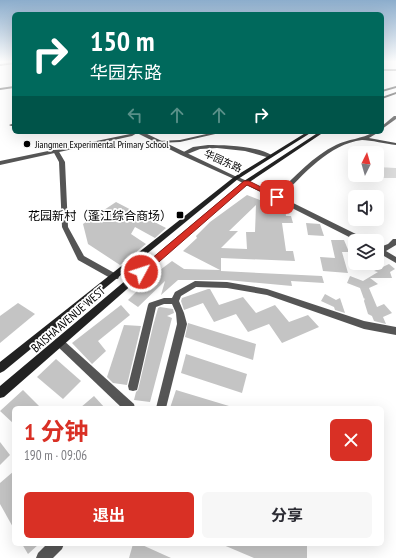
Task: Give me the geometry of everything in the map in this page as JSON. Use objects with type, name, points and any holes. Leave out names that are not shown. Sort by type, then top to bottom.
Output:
[{"type":"main road","points":[[384,90],[396,87]]},
{"type":"main road","points":[[384,97],[396,93]]},
{"type":"main road","name":"BAISHA AVENUE WEST","points":[[0,368],[236,178],[307,134]]},
{"type":"main road","name":"BAISHA AVENUE WEST","points":[[0,393],[246,182],[319,134]]},
{"type":"street","points":[[0,89],[12,87]]},
{"type":"street","points":[[384,126],[396,117]]},
{"type":"street","points":[[0,162],[133,134]]},
{"type":"street","name":"华园东路","points":[[143,134],[182,154],[277,197],[348,234]]},
{"type":"street","points":[[158,142],[180,141],[213,134]]},
{"type":"street","points":[[277,197],[308,167],[336,147],[373,134]]},
{"type":"street","points":[[362,139],[396,144]]},
{"type":"street","points":[[182,154],[196,148],[206,146],[253,150],[270,156]]},
{"type":"street","points":[[56,151],[62,162],[65,227],[81,258],[115,276]]},
{"type":"street","points":[[384,248],[391,246],[396,241]]},
{"type":"street","points":[[384,252],[396,260]]},
{"type":"street","points":[[133,386],[152,305],[164,301],[174,301],[185,289],[195,284],[226,285],[267,292],[364,325],[396,331]]},
{"type":"street","points":[[162,406],[182,324],[180,313],[174,301]]},
{"type":"street","points":[[58,342],[128,406]]},
{"type":"street","points":[[43,558],[55,546]]},
{"type":"shaded area","points":[[384,167],[396,168],[396,178],[384,178]]},
{"type":"building","points":[[247,195],[260,200],[274,201],[285,206],[286,216],[291,216],[293,223],[282,223],[286,251],[293,251],[295,261],[221,258],[221,271],[322,276],[324,283],[291,281],[292,286],[227,280],[178,280],[161,295],[165,281],[138,307],[128,300],[152,276],[172,261],[184,269],[220,270],[183,251],[197,238],[196,236],[210,222]],"holes":[[[256,205],[255,232],[246,232],[247,249],[221,248],[238,231],[229,231]]]},
{"type":"building","points":[[116,202],[166,228],[155,238],[135,227],[131,234],[146,244],[120,265],[88,244],[83,224]]},
{"type":"building","points":[[306,223],[320,224],[324,236],[308,235]]},
{"type":"building","points":[[331,240],[344,240],[348,252],[342,252],[348,273],[323,271],[320,257],[335,258]]},
{"type":"building","points":[[389,264],[395,269],[390,272],[392,278],[370,278],[378,284],[369,288],[377,307],[384,304],[392,313],[383,317],[386,324],[374,321],[372,316],[368,314],[364,301],[365,298],[364,299],[360,288],[347,283],[350,276],[363,281],[378,272],[374,271],[384,270],[384,266]]},
{"type":"building","points":[[210,289],[219,305],[243,297],[256,313],[275,305],[289,322],[308,315],[319,327],[282,343],[269,324],[248,332],[236,314],[214,322],[203,303],[184,310],[181,301],[182,298]]},
{"type":"building","points":[[325,294],[336,300],[340,298],[345,313],[335,310],[334,307],[321,301]]},
{"type":"building","points":[[18,303],[35,314],[0,343],[0,316]]},
{"type":"building","points":[[121,305],[130,315],[98,341],[106,351],[92,364],[72,343]]},
{"type":"building","points":[[158,308],[173,309],[174,313],[167,316],[172,318],[150,402],[134,400],[138,390]]},
{"type":"building","points":[[188,323],[256,344],[253,360],[185,337]]},
{"type":"building","points":[[124,325],[141,326],[127,385],[113,383],[107,377]]},
{"type":"building","points":[[186,354],[247,374],[242,393],[181,373]]},
{"type":"building","points":[[56,359],[81,381],[63,399],[37,377]]},
{"type":"building","points":[[23,390],[39,406],[12,406],[12,422],[0,411]]},
{"type":"building","points":[[176,390],[229,406],[171,406]]},
{"type":"building","points":[[94,396],[103,406],[82,406]]},
{"type":"building","points":[[0,442],[10,455],[0,465]]},
{"type":"building","points":[[12,473],[12,525],[0,504],[0,483]]},
{"type":"building","points":[[23,546],[37,546],[28,554]]},
{"type":"building","points":[[132,546],[144,546],[171,558],[129,558]]},
{"type":"building","points":[[226,546],[307,546],[307,558],[254,558]]},
{"type":"place","name":"Jiangmen Experimental Primary School","points":[[27,144]]},
{"type":"place","name":"花园新村（蓬江综合商场）","points":[[180,215]]},
{"type":"route","points":[[141,272],[246,182],[277,197]]}]
